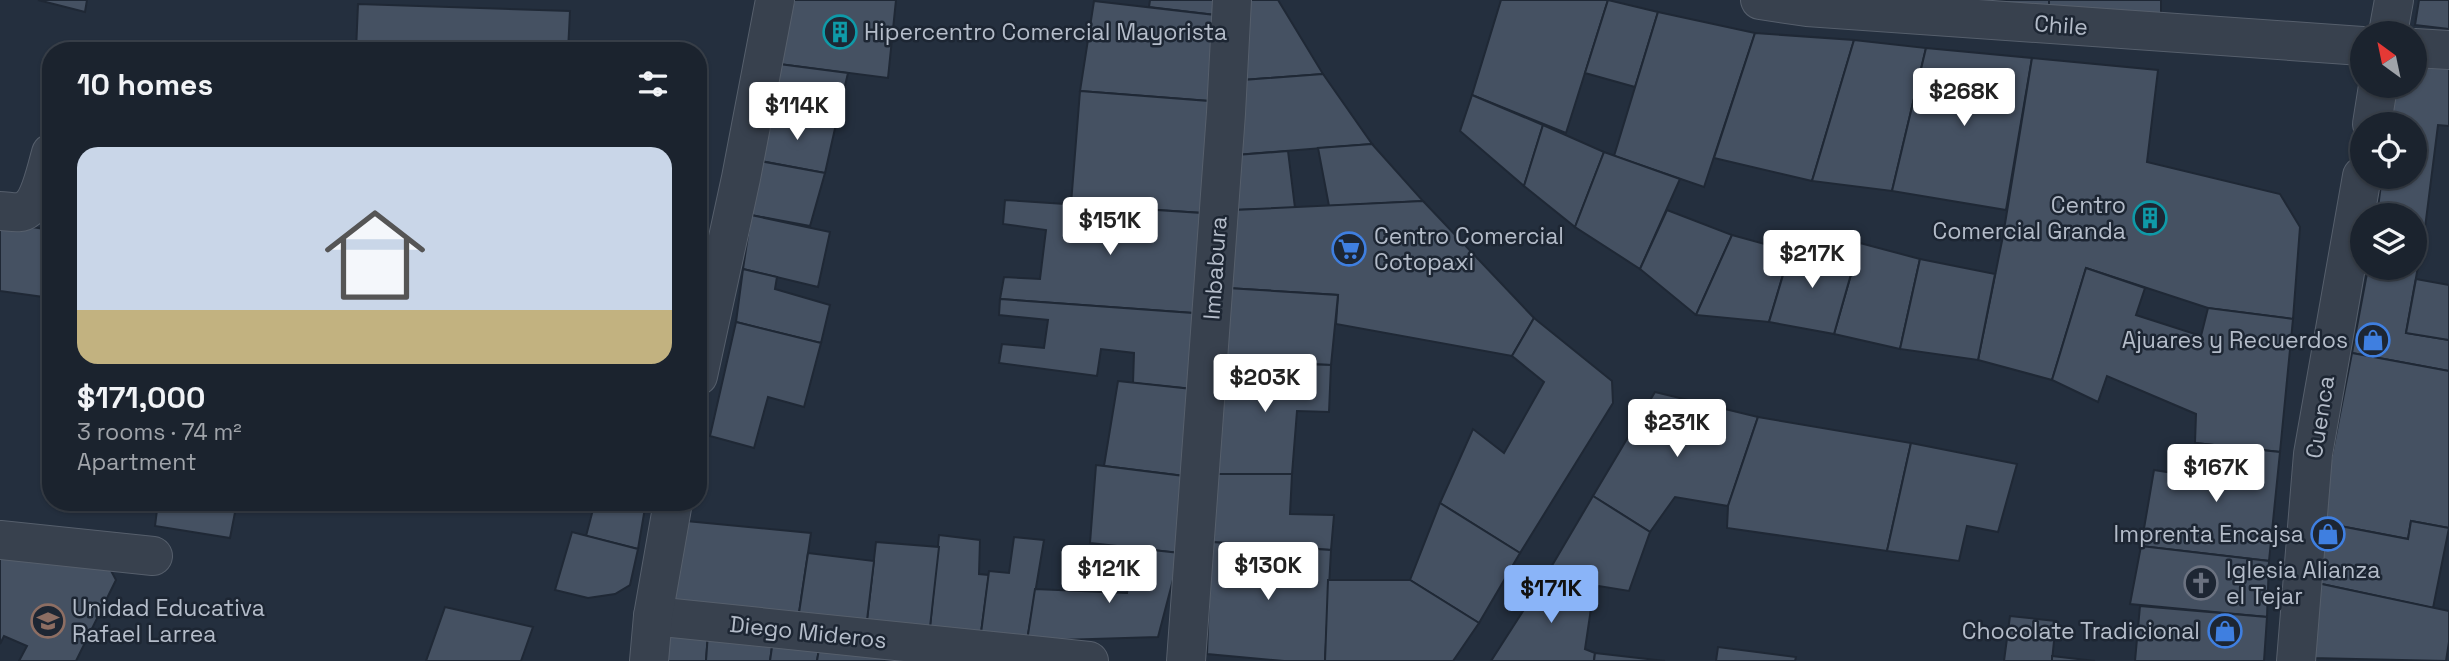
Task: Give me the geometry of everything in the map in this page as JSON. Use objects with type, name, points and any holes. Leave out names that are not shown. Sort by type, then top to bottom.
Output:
[{"type":"street","points":[[707,335],[741,178],[775,0]]},
{"type":"street","name":"Imbabura","points":[[1186,661],[1232,0]]},
{"type":"street","name":"Chile","points":[[1760,0],[1807,6],[2350,45]]},
{"type":"street","points":[[2391,21],[2395,0]]},
{"type":"street","points":[[2427,49],[2449,50]]},
{"type":"street","points":[[0,211],[19,212],[27,209],[33,204],[42,186]]},
{"type":"street","name":"Cuenca","points":[[2296,661],[2313,454],[2360,189]]},
{"type":"street","points":[[649,661],[653,616],[671,511]]},
{"type":"street","points":[[0,540],[153,556]]},
{"type":"street","name":"Diego Mideros","points":[[653,616],[1089,661]]},
{"type":"building","points":[[38,0],[87,0],[85,12]]},
{"type":"building","name":"Hipercentro Comercial Mayorista","points":[[794,0],[896,0],[888,78],[779,64]]},
{"type":"building","points":[[1150,0],[1216,0],[1215,15],[1149,7]]},
{"type":"building","points":[[1246,0],[1278,0],[1323,74],[1243,80]]},
{"type":"building","points":[[1501,0],[1608,0],[1566,133],[1472,95]]},
{"type":"building","points":[[1608,0],[1658,12],[1635,87],[1585,73]]},
{"type":"building","points":[[1980,0],[2049,0],[2049,8]]},
{"type":"building","points":[[2049,0],[2161,0],[2161,17],[2049,8]]},
{"type":"building","points":[[2419,0],[2449,0],[2449,29],[2427,26],[2427,21],[2416,21]]},
{"type":"building","points":[[1094,1],[1215,15],[1209,101],[1080,91]]},
{"type":"building","points":[[358,4],[570,11],[568,42],[356,42]]},
{"type":"building","points":[[1658,12],[1755,33],[1704,187],[1614,156]]},
{"type":"building","points":[[1755,33],[1854,40],[1812,181],[1714,158]]},
{"type":"building","points":[[1854,40],[1926,48],[1892,191],[1812,181]]},
{"type":"building","points":[[1926,48],[2032,58],[2006,210],[1892,191]]},
{"type":"building","name":"Centro Comercial Granda","points":[[2032,58],[2158,70],[2147,162],[2280,194],[2300,227],[2293,319],[2208,308],[2086,268],[2052,380],[1978,360],[2003,236]]},
{"type":"building","points":[[779,64],[848,73],[836,124],[768,110]]},
{"type":"building","points":[[2427,64],[2449,65],[2449,126],[2438,125],[2427,212],[2427,203],[2379,203],[2380,189],[2427,189],[2427,112],[2392,112],[2393,98],[2427,98]]},
{"type":"building","points":[[1323,74],[1372,144],[1236,155],[1243,80]]},
{"type":"building","points":[[1080,91],[1209,101],[1202,213],[1071,204]]},
{"type":"building","points":[[1472,95],[1543,125],[1524,186],[1460,131]]},
{"type":"building","points":[[768,110],[836,124],[825,173],[760,161]]},
{"type":"building","points":[[1543,125],[1604,152],[1575,227],[1524,186]]},
{"type":"building","points":[[1372,144],[1423,201],[1329,206],[1318,148]]},
{"type":"building","points":[[1288,151],[1295,208],[1234,210],[1236,155]]},
{"type":"building","points":[[1604,152],[1680,179],[1640,269],[1575,227]]},
{"type":"building","points":[[760,161],[825,173],[810,226],[751,215]]},
{"type":"building","points":[[1005,200],[1202,213],[1193,313],[1000,299],[1004,277],[1040,279],[1046,230],[1003,224]]},
{"type":"building","name":"Centro Comercial Cotopaxi","points":[[1423,201],[1534,318],[1512,356],[1336,324],[1338,295],[1227,288],[1234,210]]},
{"type":"building","points":[[1667,210],[1732,235],[1696,315],[1640,269]]},
{"type":"building","points":[[751,215],[830,232],[818,287],[743,269]]},
{"type":"building","points":[[0,222],[42,229],[42,297],[0,291]]},
{"type":"building","points":[[1732,235],[1790,251],[1769,322],[1696,315]]},
{"type":"building","points":[[1860,243],[1920,259],[1900,349],[1834,334]]},
{"type":"building","points":[[1792,245],[1855,260],[1834,334],[1769,322]]},
{"type":"building","points":[[1920,259],[1995,274],[1978,360],[1900,349]]},
{"type":"building","points":[[2086,268],[2145,288],[2136,315],[2201,336],[2208,308],[2293,319],[2280,452],[2195,443],[2196,414],[2107,376],[2098,402],[2052,380]]},
{"type":"building","points":[[743,269],[777,277],[775,289],[830,305],[821,343],[736,322]]},
{"type":"building","points":[[2366,280],[2416,280],[2406,333],[2449,340],[2449,371],[2352,353]]},
{"type":"building","points":[[2416,280],[2449,285],[2449,340],[2406,333]]},
{"type":"building","points":[[1227,288],[1338,295],[1331,365],[1221,361]]},
{"type":"building","points":[[1000,299],[1193,313],[1192,389],[1133,383],[1134,353],[1101,349],[1097,376],[999,363],[1002,344],[1044,348],[1048,320],[999,315]]},
{"type":"building","points":[[1534,318],[1612,381],[1613,403],[1520,553],[1440,503],[1473,429],[1504,453],[1544,382],[1512,356]]},
{"type":"building","points":[[736,322],[821,343],[804,407],[768,397],[754,448],[710,436]]},
{"type":"building","points":[[2352,353],[2449,371],[2449,528],[2411,521],[2408,539],[2319,522]]},
{"type":"building","points":[[1221,361],[1331,365],[1329,412],[1297,411],[1292,474],[1215,474]]},
{"type":"building","points":[[1118,381],[1192,389],[1184,476],[1104,466]]},
{"type":"building","points":[[1655,392],[1758,417],[1728,506],[1675,497],[1650,532],[1593,496]]},
{"type":"building","points":[[1758,417],[1911,443],[1887,551],[1727,528],[1728,506]]},
{"type":"building","points":[[1911,443],[2017,464],[1998,532],[1967,526],[1959,561],[1887,551]]},
{"type":"building","points":[[2195,443],[2280,452],[2269,561],[2141,546],[2154,470],[2186,475]]},
{"type":"building","points":[[1096,465],[1184,476],[1180,553],[1090,543]]},
{"type":"building","points":[[1215,474],[1292,474],[1290,514],[1334,515],[1331,550],[1211,542]]},
{"type":"building","points":[[1593,496],[1650,532],[1629,591],[1599,586],[1593,595],[1550,569]]},
{"type":"building","points":[[1440,503],[1520,553],[1479,623],[1410,580]]},
{"type":"building","points":[[157,511],[235,511],[230,538],[155,526]]},
{"type":"building","points":[[593,511],[644,511],[638,549],[586,536]]},
{"type":"building","points":[[686,521],[811,533],[799,613],[672,600]]},
{"type":"building","points":[[2411,521],[2449,528],[2433,608],[2317,583],[2319,522],[2408,539]]},
{"type":"building","points":[[572,532],[638,549],[630,585],[615,594],[588,598],[555,590]]},
{"type":"building","points":[[939,535],[980,540],[979,574],[989,575],[981,633],[930,627]]},
{"type":"building","points":[[1014,537],[1044,540],[1027,641],[981,633],[989,571],[1009,573]]},
{"type":"building","points":[[876,542],[939,547],[930,627],[867,620]]},
{"type":"building","points":[[1211,542],[1331,550],[1325,661],[1284,661],[1207,654]]},
{"type":"building","name":"Iglesia Alianza el Tejar","points":[[2141,546],[2269,561],[2267,617],[2130,604]]},
{"type":"building","points":[[1134,548],[1180,553],[1158,637],[1027,641],[1035,589],[1127,593]]},
{"type":"building","name":"Unidad Educativa Rafael Larrea","points":[[0,553],[108,565],[116,580],[76,661],[19,661],[27,646],[4,636],[0,644]]},
{"type":"building","points":[[808,553],[874,561],[867,620],[799,613]]},
{"type":"building","points":[[1550,569],[1593,595],[1585,649],[1595,653],[1594,661],[1491,661]]},
{"type":"building","points":[[1328,580],[1410,580],[1479,623],[1453,661],[1325,661]]},
{"type":"building","points":[[2317,583],[2449,611],[2446,661],[2311,658]]},
{"type":"building","points":[[2140,606],[2267,617],[2264,661],[2135,661]]},
{"type":"building","points":[[445,607],[533,627],[521,661],[426,661]]},
{"type":"building","points":[[2010,616],[2056,621],[2052,661],[2004,661]]},
{"type":"building","points":[[668,629],[708,633],[706,661],[663,661]]},
{"type":"building","points":[[708,633],[773,640],[770,661],[706,661]]},
{"type":"building","points":[[773,640],[820,643],[817,661],[770,661]]},
{"type":"building","points":[[820,643],[898,654],[897,661],[817,661]]},
{"type":"building","points":[[1718,647],[1796,657],[1795,661],[1716,661]]},
{"type":"building","points":[[1595,653],[1665,661],[1594,661]]},
{"type":"building","points":[[2052,656],[2095,661],[2052,661]]},
{"type":"place","name":"Hipercentro Comercial Mayorista","points":[[840,32]]},
{"type":"place","name":"Centro Comercial Granda","points":[[2150,218]]},
{"type":"place","name":"Centro Comercial Cotopaxi","points":[[1349,249]]},
{"type":"place","name":"Ajuares y Recuerdos","points":[[2373,340]]},
{"type":"place","name":"Imprenta Encajsa","points":[[2328,534]]},
{"type":"place","name":"Iglesia Alianza el Tejar","points":[[2201,583]]},
{"type":"place","name":"Unidad Educativa Rafael Larrea","points":[[48,621]]},
{"type":"place","name":"Chocolate Tradicional","points":[[2225,631]]}]
